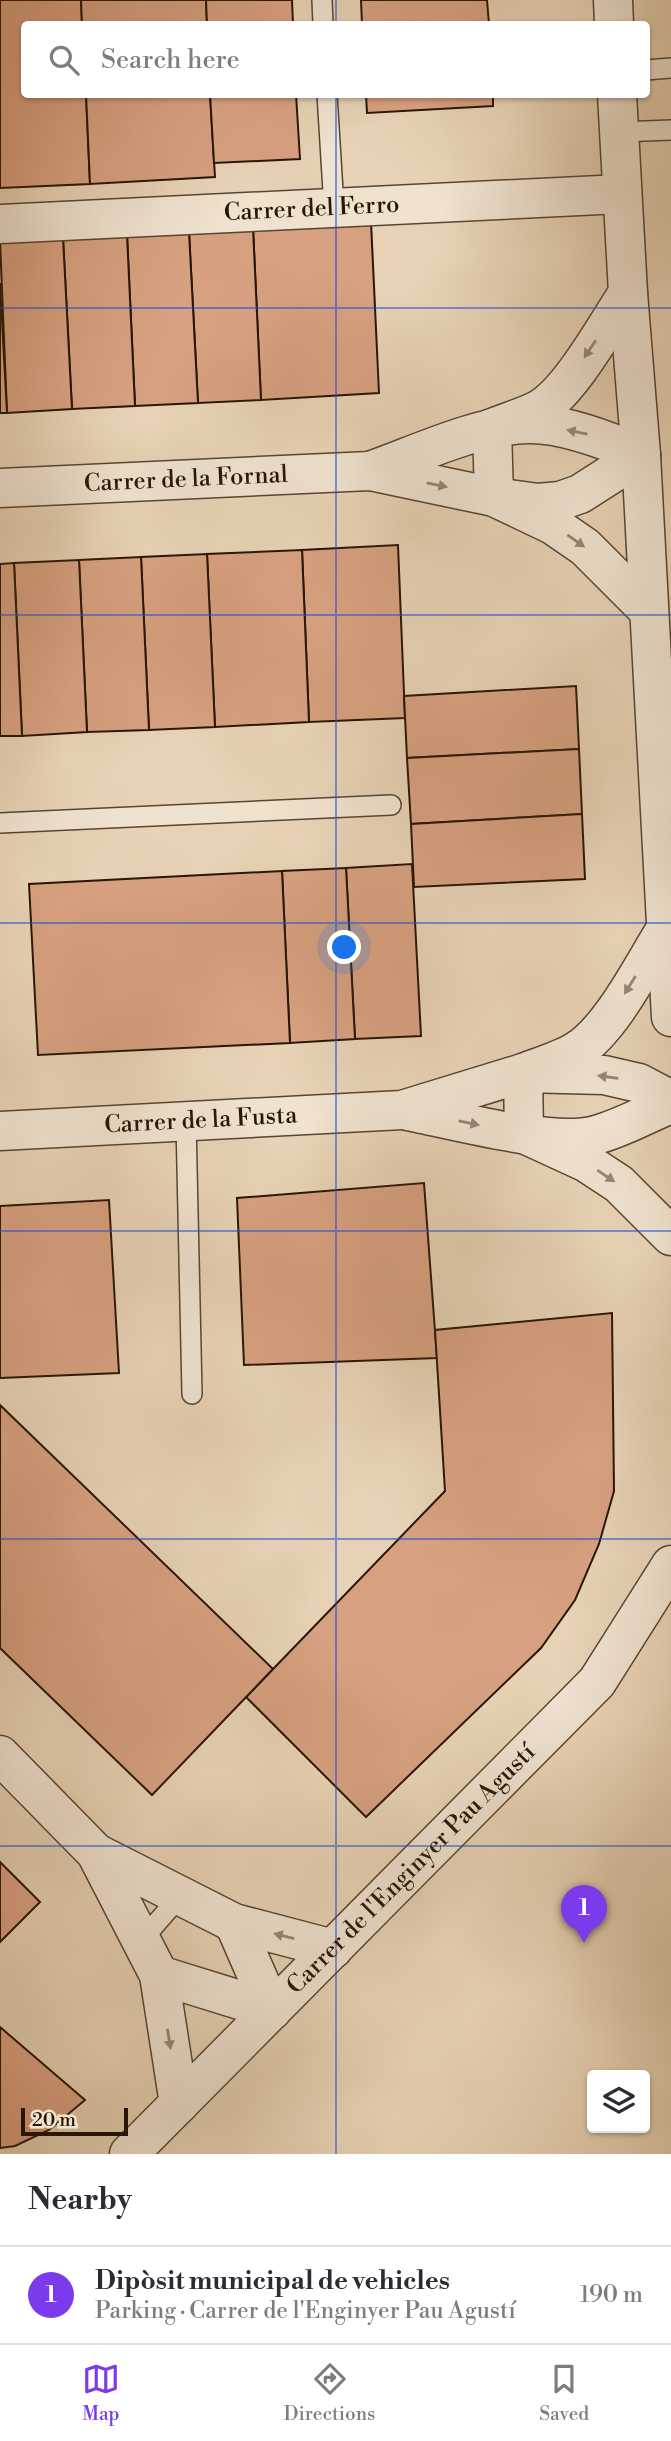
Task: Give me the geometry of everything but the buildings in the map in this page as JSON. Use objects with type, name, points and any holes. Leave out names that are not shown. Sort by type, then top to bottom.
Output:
[{"type":"street","points":[[613,0],[614,21]]},
{"type":"street","points":[[617,98],[621,194],[641,455],[671,1017]]},
{"type":"street","name":"Carrer del Ferro","points":[[0,224],[621,194]]},
{"type":"street","name":"Carrer de la Fornal","points":[[370,471],[540,409],[571,378],[628,293]]},
{"type":"street","name":"Carrer de la Fornal","points":[[492,428],[531,423],[566,429],[600,437],[641,455]]},
{"type":"street","points":[[492,428],[494,497]]},
{"type":"street","name":"Carrer de la Fornal","points":[[0,488],[370,471],[520,502],[559,502],[580,494],[641,455]]},
{"type":"street","name":"Carrer de la Fornal","points":[[494,497],[553,526],[585,547],[648,610]]},
{"type":"street","name":"Carrer de la Fusta","points":[[0,1131],[402,1110],[523,1073],[577,1051],[594,1037],[608,1020],[668,922]]},
{"type":"street","points":[[523,1073],[524,1134]]},
{"type":"street","name":"Carrer de la Fusta","points":[[523,1073],[604,1075],[639,1083],[671,1102]]},
{"type":"street","name":"Carrer de la Fusta","points":[[402,1110],[524,1134],[572,1138],[593,1136],[671,1102]]},
{"type":"street","name":"Carrer de la Fusta","points":[[524,1134],[587,1163],[619,1184],[671,1236]]},
{"type":"street","name":"Carrer de l'Enginyer Pau Agustí","points":[[129,2154],[597,1682],[671,1565]]},
{"type":"street","points":[[0,1755],[96,1853],[159,1975],[179,2104]]},
{"type":"street","points":[[96,1853],[234,1923],[333,1949]]},
{"type":"street","points":[[234,1923],[272,2010]]},
{"type":"street","points":[[159,1975],[272,2010]]},
{"type":"lane","points":[[322,0],[323,21]]},
{"type":"lane","points":[[650,70],[671,68]]},
{"type":"lane","points":[[327,98],[334,208]]},
{"type":"lane","points":[[619,132],[671,130]]},
{"type":"lane","points":[[0,823],[391,805]]},
{"type":"lane","points":[[186,1122],[192,1394]]},
{"type":"lane","points":[[140,1942],[180,1896]]},
{"type":"place","name":"Dipòsit municipal de vehicles","points":[[584,1943]]}]
